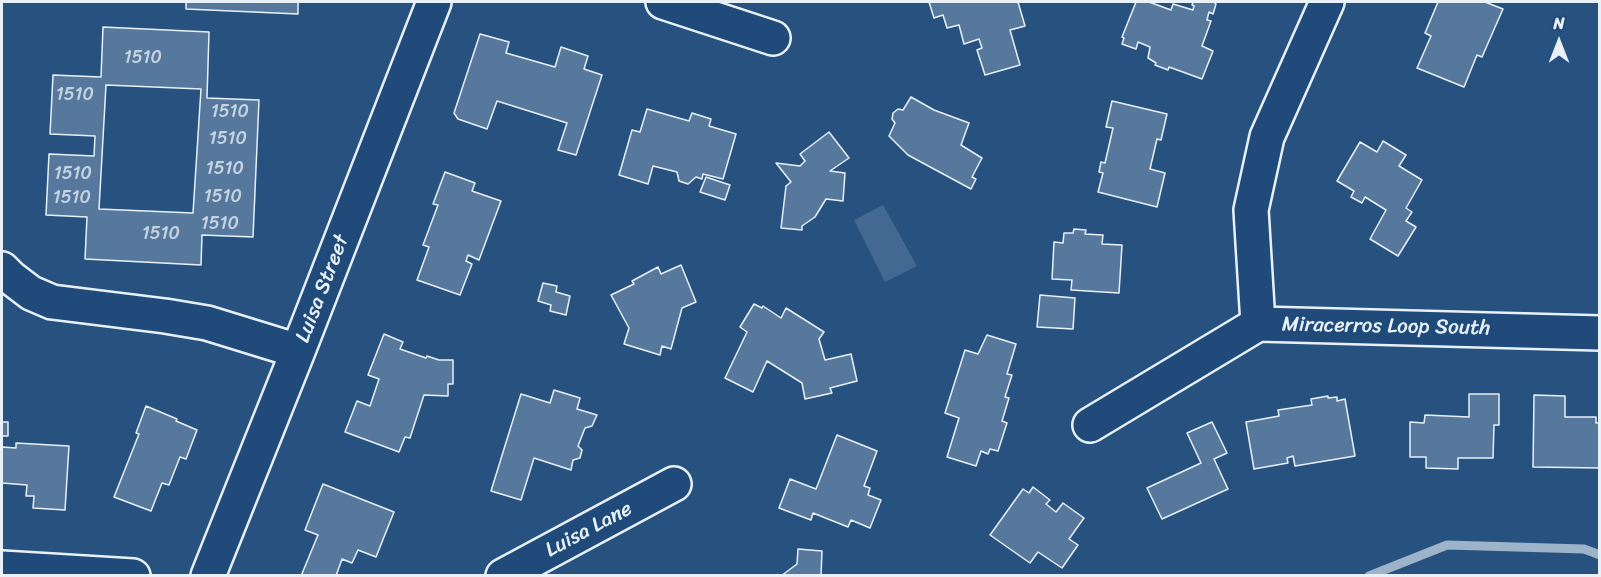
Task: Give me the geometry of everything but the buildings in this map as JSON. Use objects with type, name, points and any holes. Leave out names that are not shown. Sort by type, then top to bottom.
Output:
[{"type":"street","name":"Luisa Street","points":[[208,576],[434,2]]},
{"type":"street","points":[[663,2],[773,38]]},
{"type":"street","name":"Miracerros Loop South","points":[[1327,2],[1267,137],[1251,210],[1258,324],[1599,333]]},
{"type":"street","points":[[2,269],[31,293],[52,302],[207,323],[298,351]]},
{"type":"street","points":[[1090,425],[1258,324]]},
{"type":"street","name":"Luisa Lane","points":[[503,576],[674,484]]},
{"type":"street","points":[[2,568],[133,576]]},
{"type":"shaded area","points":[[883,205],[917,266],[885,282],[854,220]]},
{"type":"waterway","points":[[1369,576],[1447,545],[1584,549],[1600,555]]}]
